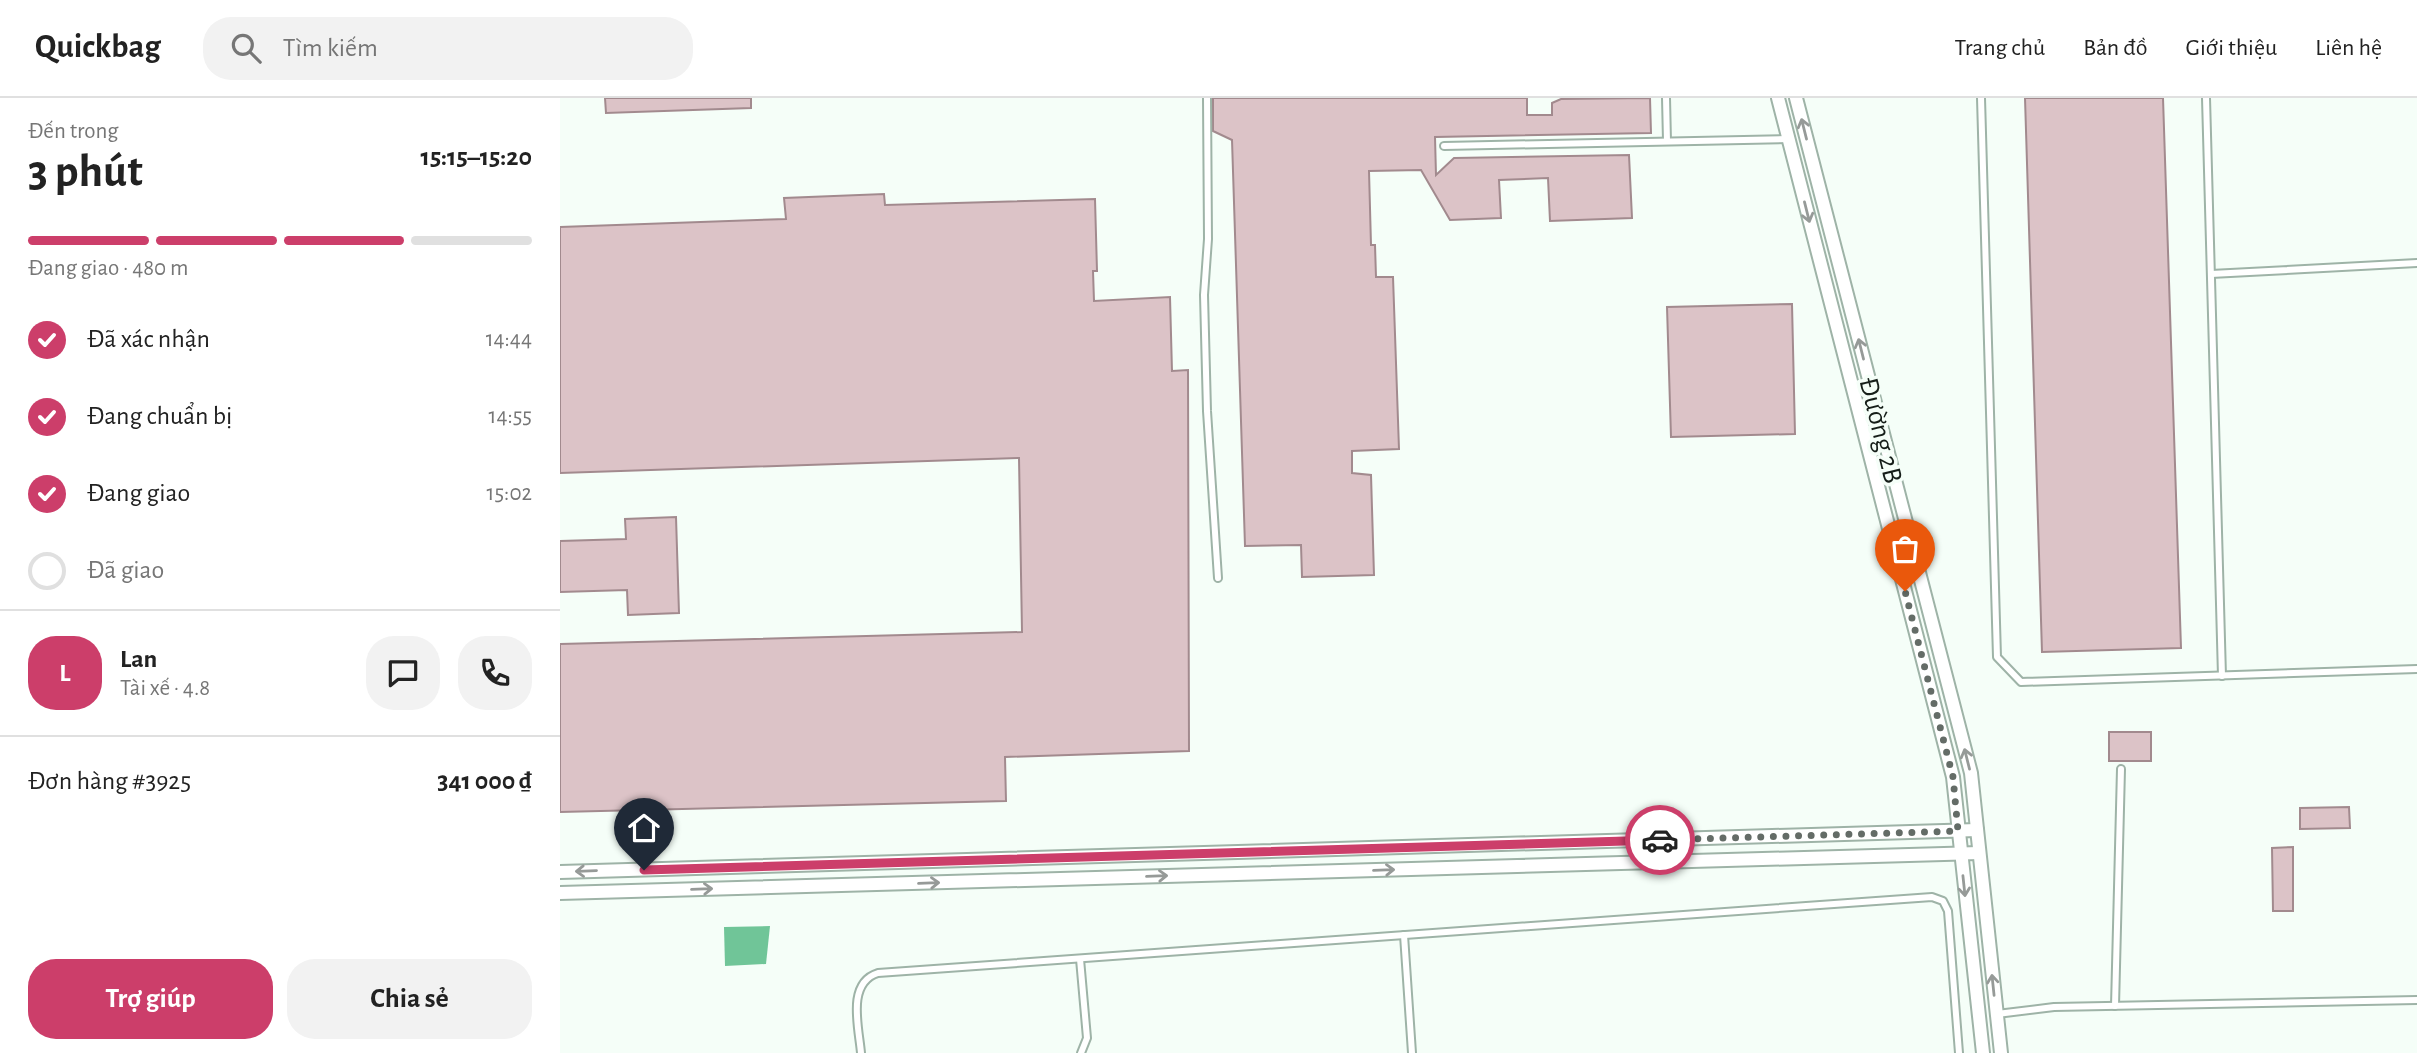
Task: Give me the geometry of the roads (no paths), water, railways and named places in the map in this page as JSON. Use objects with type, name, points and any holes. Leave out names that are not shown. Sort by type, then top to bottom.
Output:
[{"type":"street","name":"Đường 2B","points":[[1778,98],[1953,777],[1983,1053]]},
{"type":"street","name":"Đường 2B","points":[[1796,98],[1971,774],[2001,1053]]},
{"type":"street","points":[[560,872],[1977,830]]},
{"type":"street","points":[[560,893],[1979,853]]},
{"type":"lane","points":[[1207,98],[1208,239],[1204,295],[1207,411],[1218,578]]},
{"type":"lane","points":[[1667,98],[1667,141]]},
{"type":"lane","points":[[1981,98],[1997,657],[2021,682],[2417,669]]},
{"type":"lane","points":[[2206,98],[2222,676]]},
{"type":"lane","points":[[1444,146],[1788,139]]},
{"type":"lane","points":[[2211,274],[2417,263]]},
{"type":"lane","points":[[2115,1006],[2121,769]]},
{"type":"lane","points":[[861,1053],[857,994],[862,983],[872,975],[1936,897],[1943,901],[1948,911],[1959,1053]]},
{"type":"lane","points":[[1404,935],[1412,1053]]},
{"type":"lane","points":[[1080,958],[1087,1038],[1081,1053]]},
{"type":"lane","points":[[1997,1014],[2054,1007],[2417,1000]]}]
